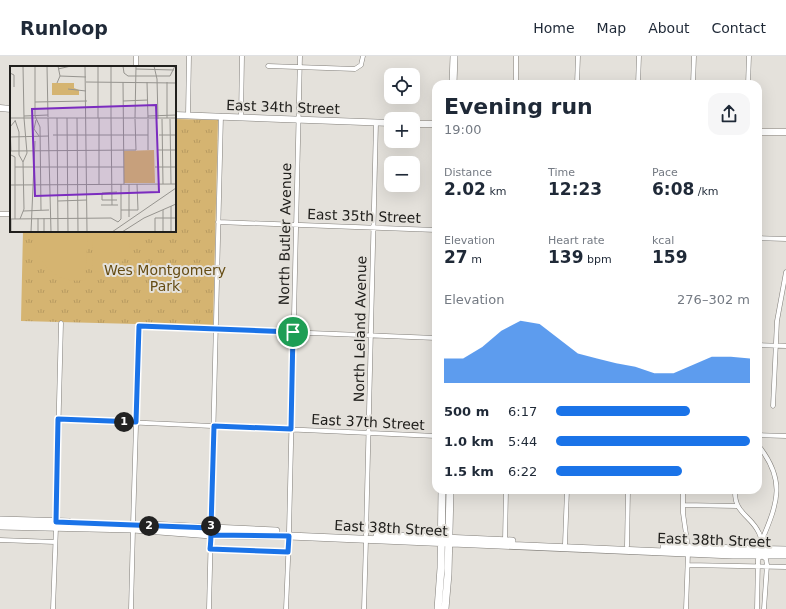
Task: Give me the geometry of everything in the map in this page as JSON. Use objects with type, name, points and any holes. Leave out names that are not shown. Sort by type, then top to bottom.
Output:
[{"type":"main road","points":[[453,80],[454,56]]},
{"type":"main road","name":"East 34th Street","points":[[176,115],[384,123]]},
{"type":"main road","points":[[420,124],[432,124]]},
{"type":"main road","points":[[762,132],[786,132]]},
{"type":"main road","points":[[442,494],[446,541],[445,609]]},
{"type":"main road","points":[[438,609],[450,494]]},
{"type":"main road","name":"East 38th Street","points":[[0,520],[211,532],[786,555]]},
{"type":"main road","name":"East 38th Street","points":[[0,526],[56,524]]},
{"type":"main road","name":"East 38th Street","points":[[446,541],[505,541],[688,550]]},
{"type":"main road","name":"East 38th Street","points":[[762,553],[786,550]]},
{"type":"street","points":[[188,115],[189,56]]},
{"type":"street","points":[[241,117],[242,56]]},
{"type":"street","name":"North Butler Avenue","points":[[286,609],[300,56]]},
{"type":"street","points":[[268,66],[355,69],[360,67],[363,56]]},
{"type":"street","points":[[516,56],[516,80]]},
{"type":"street","points":[[577,80],[578,56]]},
{"type":"street","points":[[638,80],[639,56]]},
{"type":"street","points":[[693,80],[694,56]]},
{"type":"street","points":[[748,56],[748,80]]},
{"type":"street","points":[[209,609],[221,116]]},
{"type":"street","name":"North Leland Avenue","points":[[364,609],[376,122]]},
{"type":"street","name":"East 35th Street","points":[[218,222],[432,230]]},
{"type":"street","points":[[762,238],[786,239]]},
{"type":"street","points":[[773,406],[775,346],[780,303],[786,272]]},
{"type":"street","points":[[53,609],[61,323]]},
{"type":"street","points":[[131,609],[139,326],[432,338]]},
{"type":"street","points":[[762,345],[786,346]]},
{"type":"street","name":"East 37th Street","points":[[58,419],[432,436]]},
{"type":"street","points":[[762,436],[786,436]]},
{"type":"street","points":[[757,609],[758,559],[762,553],[762,541],[776,506],[778,487],[772,466],[762,451]]},
{"type":"street","points":[[505,541],[506,494]]},
{"type":"street","points":[[565,544],[567,494]]},
{"type":"street","points":[[627,546],[628,494]]},
{"type":"street","points":[[682,494],[688,550],[686,609]]},
{"type":"street","points":[[736,494],[737,506],[742,514],[757,529],[762,541]]},
{"type":"street","points":[[682,505],[737,506]]},
{"type":"street","points":[[0,540],[55,542]]},
{"type":"street","points":[[210,549],[288,552]]},
{"type":"street","points":[[762,553],[766,559],[764,609]]},
{"type":"street","points":[[688,565],[786,567]]},
{"type":"green space","name":"Wes Montgomery Park","points":[[176,119],[218,120],[213,326],[21,321],[23,232],[176,232]]},
{"type":"green space","points":[[32,232],[88,232],[85,281],[61,278],[54,274],[38,255]]},
{"type":"green space","points":[[98,237],[130,238],[129,247],[124,260],[120,264],[108,270],[92,272],[93,241]]},
{"type":"route","points":[[293,332],[139,326],[136,422],[58,419],[56,522],[211,528],[211,535],[222,536],[289,536],[288,552],[210,549],[211,538],[211,535],[211,528],[214,426],[291,429],[293,332]]}]
